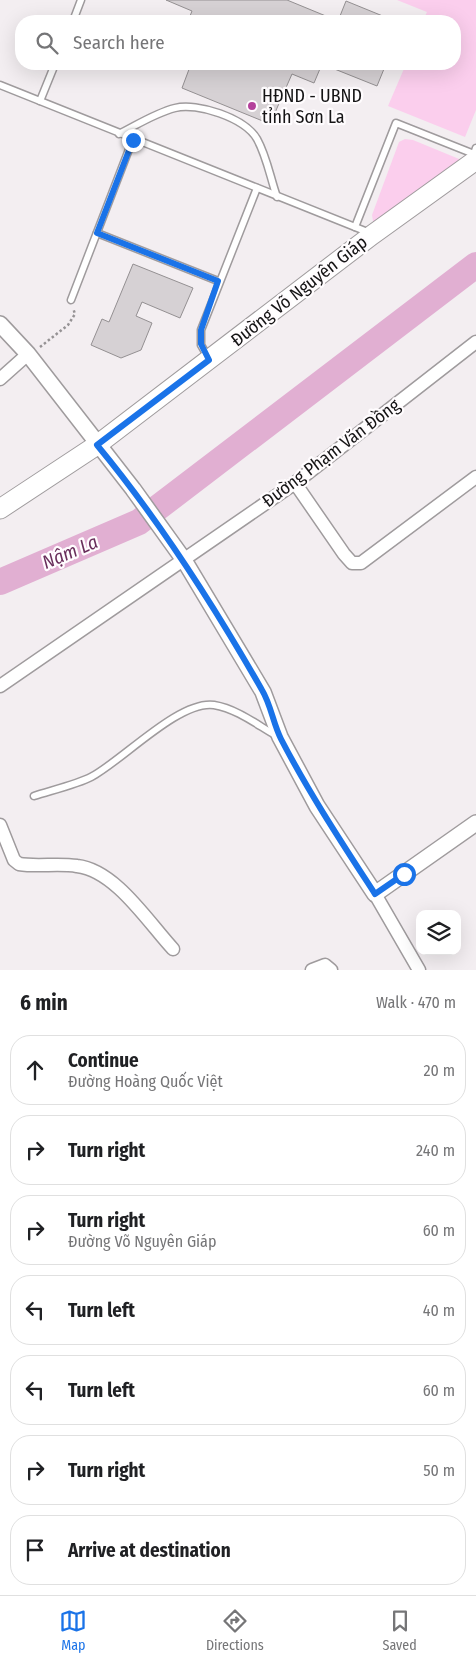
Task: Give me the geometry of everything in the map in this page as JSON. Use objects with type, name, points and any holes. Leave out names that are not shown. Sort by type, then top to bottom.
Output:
[{"type":"main road","name":"Đường Võ Nguyên Giáp","points":[[0,509],[97,445],[475,155]]},
{"type":"street","points":[[0,324],[28,354],[180,554],[263,692],[280,737],[317,806],[375,894],[419,970]]},
{"type":"street","name":"Đường Phạm Văn Đồng","points":[[0,686],[180,554],[295,483],[476,342]]},
{"type":"street","points":[[0,379],[28,354]]},
{"type":"street","points":[[295,483],[344,554],[352,562],[361,563],[476,477]]},
{"type":"street","points":[[375,894],[476,823]]},
{"type":"street","points":[[0,825],[14,860],[20,864],[78,866],[102,874],[133,903],[173,949]]},
{"type":"street","points":[[312,970],[325,965],[331,970]]},
{"type":"lane","points":[[75,15],[81,0]]},
{"type":"lane","points":[[40,101],[53,70]]},
{"type":"lane","points":[[0,85],[372,235]]},
{"type":"lane","points":[[119,134],[176,107],[201,108],[232,118],[256,137],[266,158],[277,197]]},
{"type":"lane","points":[[355,227],[396,123],[475,155]]},
{"type":"lane","points":[[71,300],[133,140]]},
{"type":"lane","points":[[209,360],[201,344],[201,330],[218,281],[257,188]]},
{"type":"lane","points":[[97,233],[218,281]]},
{"type":"lane","points":[[34,796],[91,778],[165,724],[199,706],[213,705],[231,710],[245,716],[280,737]]},
{"type":"path","points":[[28,354],[68,325],[74,314],[71,300]]},
{"type":"shaded area","points":[[397,0],[476,0],[476,110],[465,137],[388,106],[403,70],[461,70],[461,15],[426,15],[427,12]]},
{"type":"shaded area","points":[[405,139],[413,140],[464,161],[383,225],[373,221],[372,215],[399,142]]},
{"type":"building","points":[[166,0],[287,0],[323,15],[190,15],[192,11]]},
{"type":"building","points":[[346,1],[380,15],[340,15]]},
{"type":"building","name":"HĐND - UBND tỉnh Sơn La","points":[[189,70],[319,70],[314,83],[292,74],[270,124],[182,88]]},
{"type":"building","points":[[337,70],[384,70],[377,86]]},
{"type":"building","points":[[133,264],[193,288],[180,318],[142,302],[136,316],[152,323],[141,350],[121,358],[91,345],[102,319],[109,322]]},
{"type":"waterway","name":"Nậm La","points":[[0,582],[139,522],[476,265]]},
{"type":"place","name":"HĐND - UBND tỉnh Sơn La","points":[[252,106]]},
{"type":"route","points":[[133,140],[97,233],[218,281],[201,330],[201,344],[209,360],[97,445],[184,560],[263,692],[280,737],[317,806],[375,894],[404,874]]}]
